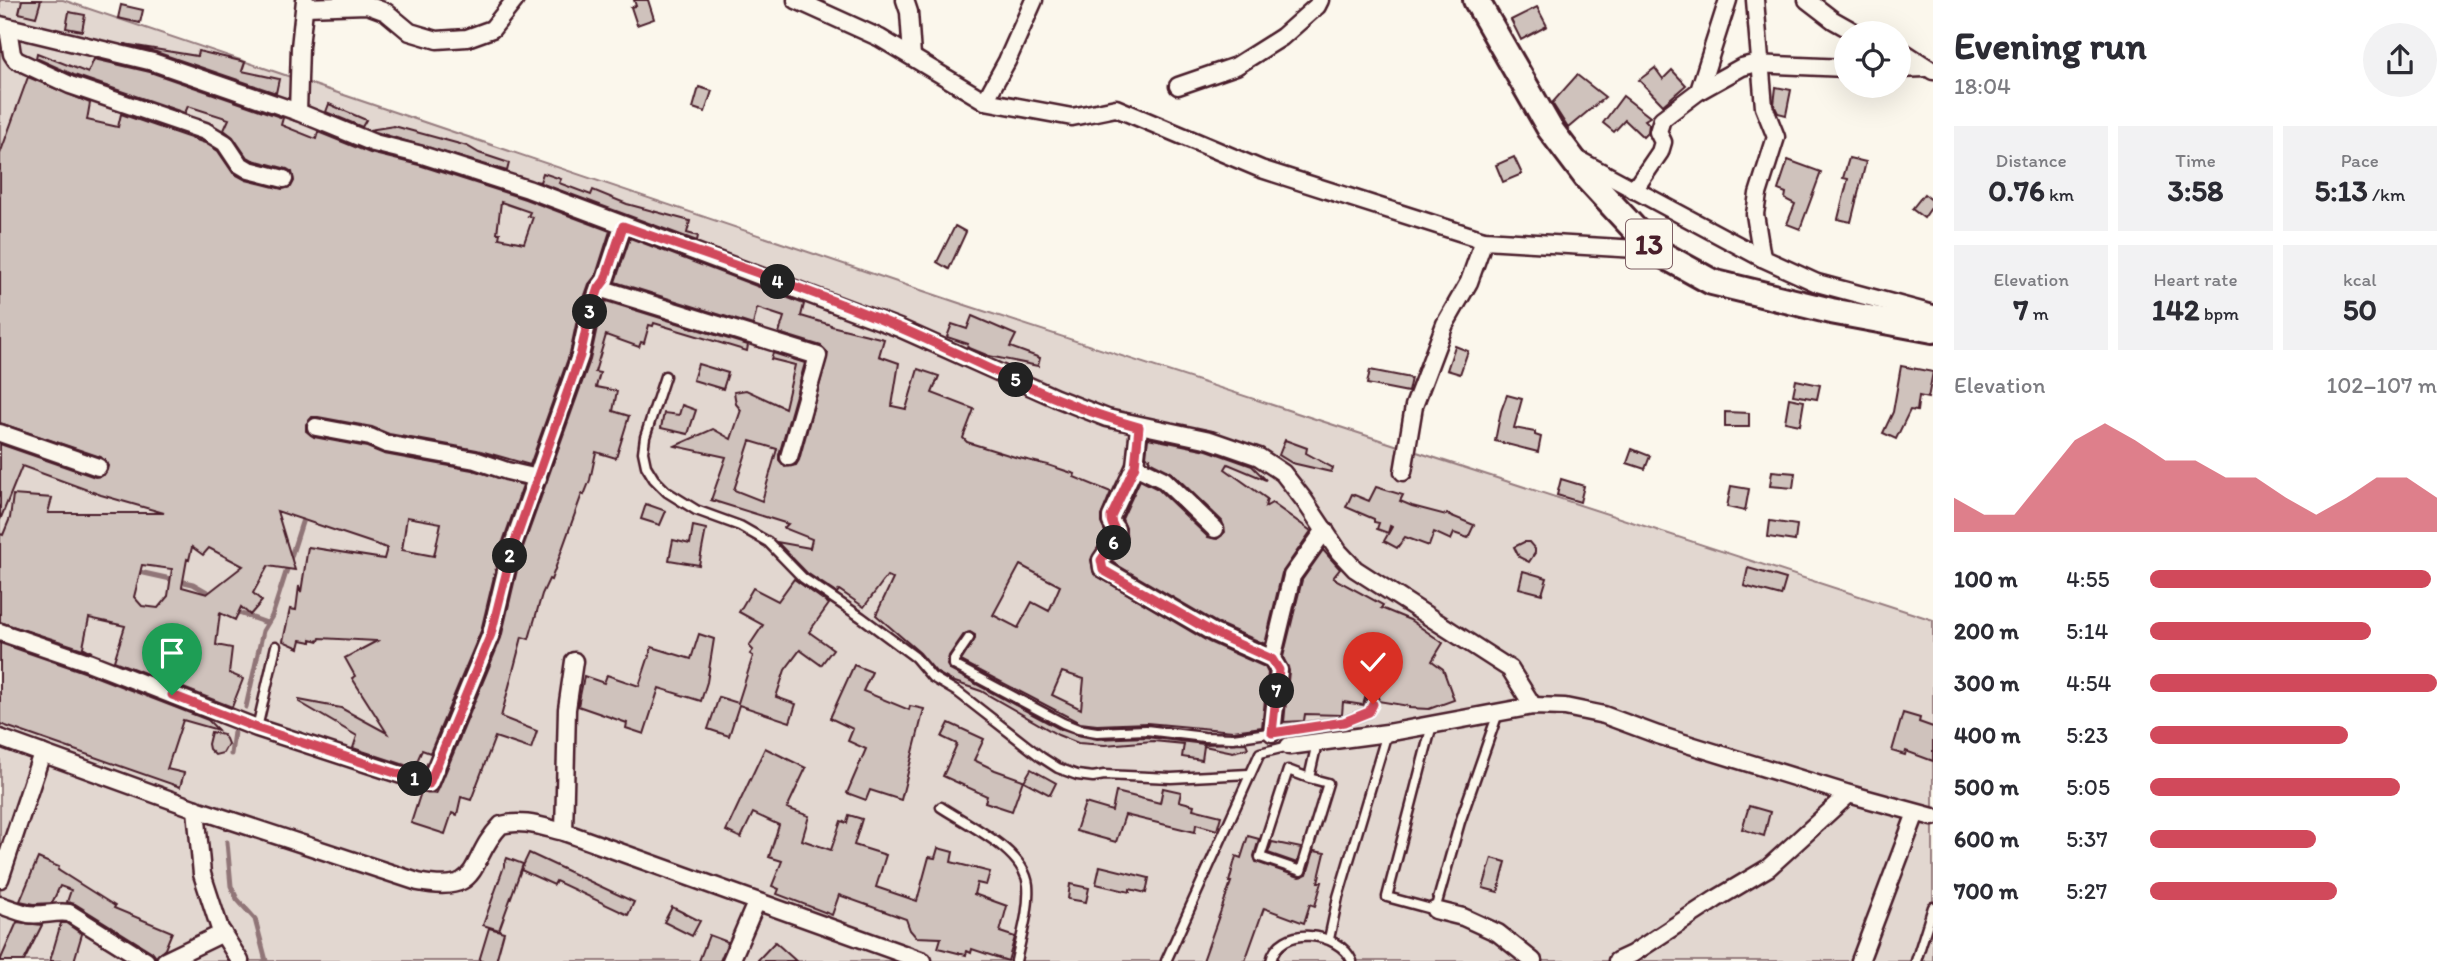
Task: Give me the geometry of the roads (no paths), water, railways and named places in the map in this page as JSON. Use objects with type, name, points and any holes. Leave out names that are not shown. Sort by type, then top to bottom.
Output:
[{"type":"main road","name":"13","points":[[1476,0],[1550,129],[1587,178],[1654,250],[1712,282],[1831,311],[1933,330]]},
{"type":"street","points":[[298,112],[300,47],[305,4],[367,5],[386,12],[410,32],[437,40],[467,38],[492,29],[515,0]]},
{"type":"street","points":[[796,0],[880,37],[985,100],[1072,117],[1116,108],[1261,169],[1484,240],[1654,250]]},
{"type":"street","points":[[905,0],[909,12],[912,56]]},
{"type":"street","points":[[985,100],[1007,61],[1034,0]]},
{"type":"street","points":[[1178,86],[1236,66],[1282,37],[1317,6],[1320,0]]},
{"type":"street","points":[[1699,91],[1728,0]]},
{"type":"street","points":[[1755,0],[1764,107],[1776,137],[1758,194],[1755,214],[1762,258]]},
{"type":"street","points":[[1807,0],[1835,21]]},
{"type":"street","points":[[284,179],[249,170],[239,164],[225,144],[205,131],[70,85],[16,60],[4,26],[153,62],[298,112],[374,143],[422,155],[528,189],[899,328],[1107,418],[1139,427],[1210,440],[1259,457],[1283,473],[1339,552],[1355,569],[1510,670],[1533,706]]},
{"type":"street","points":[[1911,57],[1929,70]]},
{"type":"street","points":[[1634,190],[1662,149],[1663,142],[1658,132],[1662,119],[1699,91],[1742,67],[1760,64],[1834,67]]},
{"type":"street","points":[[1911,69],[1929,70]]},
{"type":"street","points":[[1570,156],[1762,258],[1817,283],[1933,314]]},
{"type":"street","points":[[0,632],[88,662],[257,728],[429,784],[491,634],[512,550],[580,356],[588,320],[623,226]]},
{"type":"street","points":[[1403,472],[1414,406],[1445,324],[1469,282],[1484,240]]},
{"type":"street","points":[[599,288],[818,356],[789,457]]},
{"type":"street","points":[[316,427],[370,437],[386,444],[475,460],[538,478]]},
{"type":"street","points":[[1139,427],[1135,466],[1111,517],[1117,537],[1101,560],[1103,570],[1214,633],[1272,659],[1279,670],[1272,733]]},
{"type":"street","points":[[0,433],[98,467]]},
{"type":"street","points":[[1135,466],[1164,480],[1215,528]]},
{"type":"street","points":[[1272,659],[1292,576],[1325,530]]},
{"type":"street","points":[[564,832],[567,709],[574,661]]},
{"type":"street","points":[[1289,746],[1387,733],[1533,706],[1565,707],[1604,715],[1658,735],[1933,817]]},
{"type":"street","points":[[0,738],[196,809],[418,883],[442,887],[458,884],[471,872],[501,825],[511,822],[526,823],[564,832],[923,961]]},
{"type":"street","points":[[0,879],[43,753]]},
{"type":"street","points":[[1617,961],[1768,869],[1849,794]]},
{"type":"street","points":[[196,809],[202,874],[223,933],[240,961]]},
{"type":"street","points":[[1860,961],[1916,813]]},
{"type":"street","points":[[732,961],[756,903]]},
{"type":"street","points":[[0,905],[29,914],[69,913],[146,961]]},
{"type":"street","points":[[1435,910],[1463,917],[1498,933],[1533,961]]},
{"type":"street","points":[[165,961],[223,933]]},
{"type":"lane","points":[[665,376],[645,437],[643,452],[646,466],[654,479],[667,492],[696,510],[740,526],[768,542],[803,578],[915,657],[932,677],[960,693],[1041,757],[1068,772],[1093,777],[1104,775],[1171,778],[1250,774]]},
{"type":"lane","points":[[969,638],[954,660],[954,665],[1078,729],[1112,732],[1146,730],[1233,738],[1344,722],[1369,712],[1377,680]]},
{"type":"lane","points":[[257,728],[276,646]]},
{"type":"lane","points":[[1432,725],[1387,897],[1435,910],[1460,822],[1498,713]]},
{"type":"lane","points":[[1329,939],[1338,897],[1387,733]]},
{"type":"lane","points":[[1309,778],[1317,743]]},
{"type":"lane","points":[[1166,961],[1260,752],[1289,746]]},
{"type":"lane","points":[[1288,771],[1309,778],[1328,783],[1301,871],[1260,858],[1288,771]]},
{"type":"lane","points":[[941,807],[1008,850],[1021,867],[1028,882],[1028,900],[1016,961]]},
{"type":"lane","points":[[1916,961],[1933,907]]},
{"type":"lane","points":[[1271,961],[1280,944],[1294,937],[1313,936],[1329,939],[1348,952],[1352,961]]},
{"type":"waterway","points":[[246,707],[263,631],[272,616],[305,513]]},
{"type":"waterway","points":[[135,571],[193,584],[214,596]]},
{"type":"waterway","points":[[233,611],[267,623]]},
{"type":"waterway","points":[[231,754],[234,732]]},
{"type":"waterway","points":[[227,842],[231,886],[237,899],[255,919],[266,961]]}]
